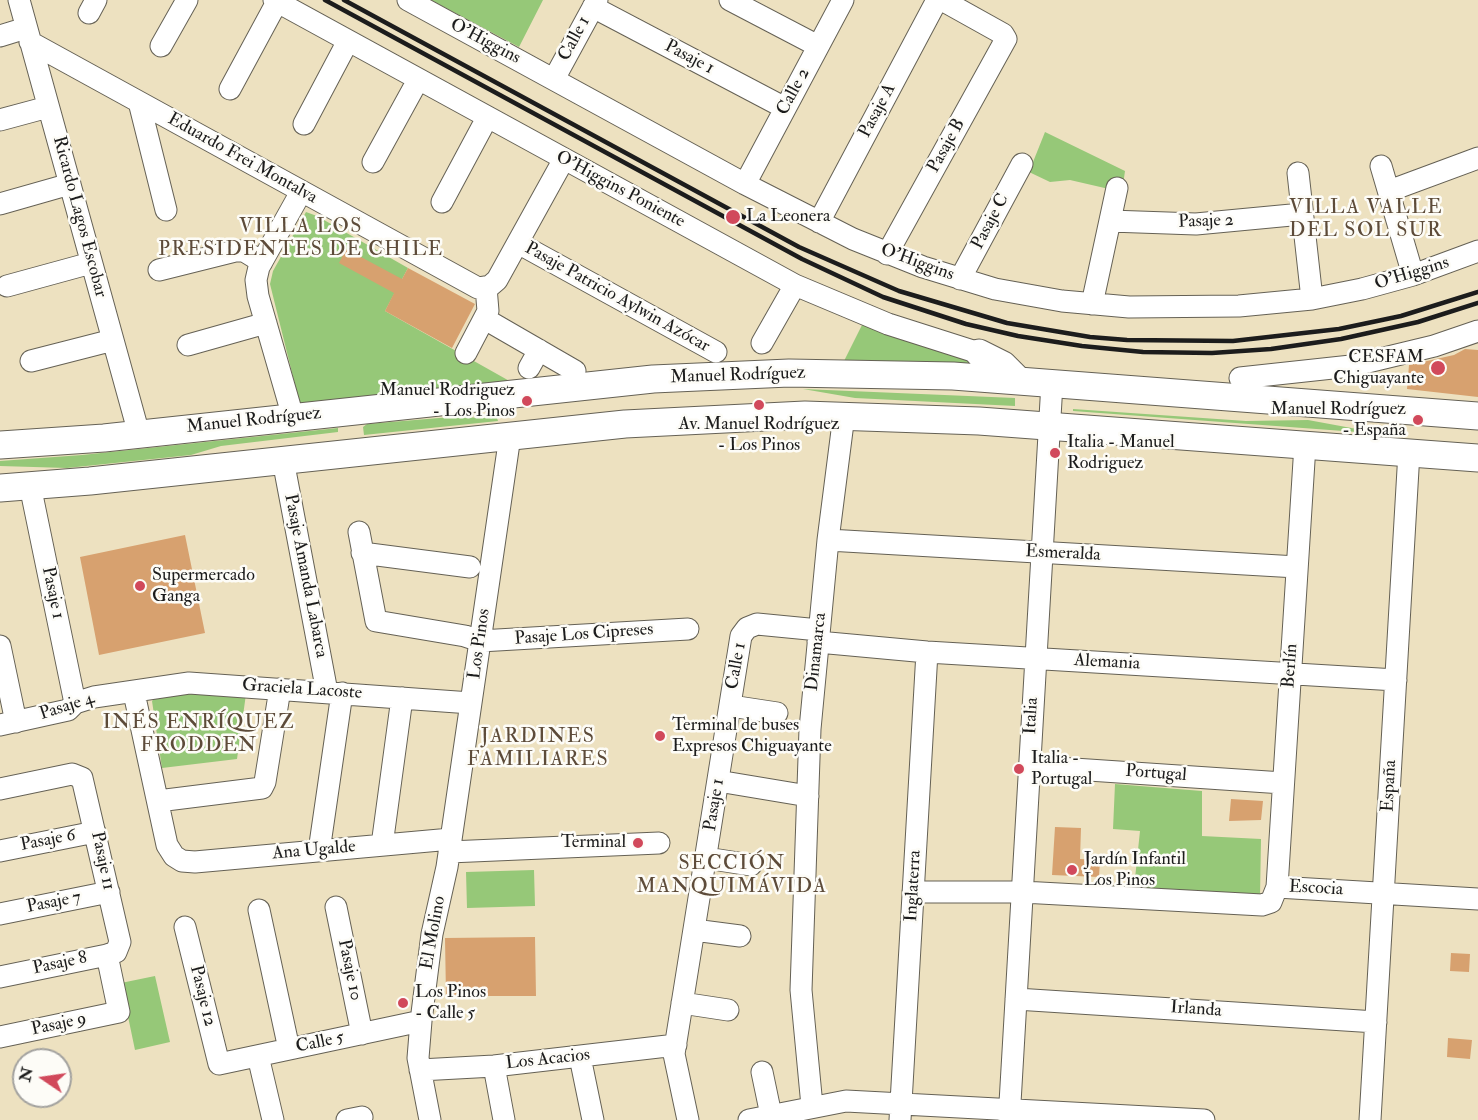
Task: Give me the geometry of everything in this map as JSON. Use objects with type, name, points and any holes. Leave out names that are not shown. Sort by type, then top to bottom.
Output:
[{"type":"main road","points":[[979,352],[1003,365],[1018,380]]},
{"type":"main road","name":"Manuel Rodríguez","points":[[0,445],[139,434],[696,376],[870,373],[1018,380],[1478,416]]},
{"type":"main road","points":[[331,455],[353,431],[356,421],[354,411]]},
{"type":"main road","points":[[13,487],[664,421],[844,415],[1048,426],[1478,458]]},
{"type":"street","name":"Ricardo Lagos Escobar","points":[[19,0],[139,434]]},
{"type":"street","points":[[161,46],[187,0]]},
{"type":"street","name":"O'Higgins","points":[[408,0],[819,222],[887,254],[960,279],[1030,296],[1092,304],[1203,308],[1312,298],[1413,275],[1478,251]]},
{"type":"street","points":[[730,0],[818,46]]},
{"type":"street","name":"Calle 2","points":[[745,184],[843,0]]},
{"type":"street","name":"Pasaje A","points":[[819,222],[937,0]]},
{"type":"street","name":"Pasaje B","points":[[887,254],[1005,37],[942,0]]},
{"type":"street","points":[[230,89],[276,1]]},
{"type":"street","name":"O'Higgins Poniente","points":[[276,1],[795,285],[888,324],[979,352]]},
{"type":"street","name":"Calle 1","points":[[554,79],[595,4]]},
{"type":"street","name":"Pasaje 1","points":[[595,4],[785,108]]},
{"type":"street","points":[[0,36],[28,35]]},
{"type":"street","name":"Eduardo Frei Montalva","points":[[28,35],[139,102],[469,285],[486,287]]},
{"type":"street","points":[[304,124],[348,41]]},
{"type":"street","points":[[373,162],[418,80]]},
{"type":"street","points":[[139,102],[166,210]]},
{"type":"street","points":[[0,120],[48,107]]},
{"type":"street","points":[[442,202],[487,118]]},
{"type":"street","points":[[1389,191],[1478,158]]},
{"type":"street","points":[[466,353],[485,319],[489,303],[486,287],[497,280],[564,159]]},
{"type":"street","name":"Pasaje C","points":[[960,279],[1022,164]]},
{"type":"street","points":[[1381,166],[1413,275]]},
{"type":"street","points":[[1298,173],[1312,298]]},
{"type":"street","points":[[0,204],[70,184]]},
{"type":"street","points":[[1092,304],[1117,188]]},
{"type":"street","points":[[293,417],[256,288],[257,274],[262,262],[301,192]]},
{"type":"street","name":"Pasaje 2","points":[[1110,221],[1196,224],[1302,214]]},
{"type":"street","name":"Pasaje Patricio Aylwin Azócar","points":[[518,243],[716,352]]},
{"type":"street","points":[[159,270],[235,251],[244,251],[262,262]]},
{"type":"street","points":[[7,286],[92,262]]},
{"type":"street","points":[[762,343],[795,285]]},
{"type":"street","points":[[485,319],[534,359],[575,371]]},
{"type":"street","points":[[188,345],[266,323]]},
{"type":"street","points":[[1240,378],[1351,366],[1434,346],[1478,332]]},
{"type":"street","points":[[31,361],[113,340]]},
{"type":"street","name":"Italia","points":[[1015,1114],[1016,999],[1052,383]]},
{"type":"street","name":"Dinamarca","points":[[812,1106],[801,990],[808,796],[818,636],[844,415]]},
{"type":"street","name":"Los Pinos","points":[[450,846],[510,436]]},
{"type":"street","name":"Berlín","points":[[1277,887],[1305,445]]},
{"type":"street","name":"España","points":[[1371,1120],[1409,452]]},
{"type":"street","name":"Pasaje Amanda Labarca","points":[[283,460],[335,693],[319,851]]},
{"type":"street","name":"Pasaje 1","points":[[13,487],[32,495],[75,703]]},
{"type":"street","points":[[358,532],[363,553],[470,567]]},
{"type":"street","name":"Esmeralda","points":[[828,540],[1297,567]]},
{"type":"street","name":"Pasaje Los Cipreses","points":[[363,553],[376,621],[465,636],[480,641],[688,628]]},
{"type":"street","name":"Calle 1","points":[[730,706],[740,641],[747,628],[763,624],[818,636]]},
{"type":"street","name":"Alemania","points":[[818,636],[927,652],[1396,680]]},
{"type":"street","points":[[0,646],[8,724]]},
{"type":"street","name":"Inglaterra","points":[[900,1112],[927,652]]},
{"type":"street","name":"Graciela Lacoste","points":[[134,693],[189,683],[471,703]]},
{"type":"street","points":[[134,693],[158,801],[262,788],[265,783],[280,688]]},
{"type":"street","name":"Pasaje 4","points":[[8,724],[68,710],[75,703],[102,696],[134,693]]},
{"type":"street","points":[[382,845],[402,698]]},
{"type":"street","points":[[730,706],[777,713]]},
{"type":"street","name":"Pasaje 1","points":[[676,1045],[730,706]]},
{"type":"street","name":"Portugal","points":[[1029,766],[1283,783]]},
{"type":"street","name":"Pasaje 11","points":[[0,789],[72,774],[84,781],[120,942],[113,952]]},
{"type":"street","points":[[718,781],[808,796]]},
{"type":"street","name":"Ana Ugalde","points":[[158,801],[167,846],[177,859],[195,862],[382,845],[659,843]]},
{"type":"street","name":"Pasaje 6","points":[[0,851],[95,832]]},
{"type":"street","name":"El Molino","points":[[430,1120],[420,1070],[418,1050],[420,1021],[432,934],[450,846]]},
{"type":"street","points":[[706,858],[751,865]]},
{"type":"street","name":"Escocia","points":[[913,892],[1022,892],[1262,905],[1271,902],[1277,887],[1478,899]]},
{"type":"street","name":"Pasaje 7","points":[[0,914],[109,892]]},
{"type":"street","name":"Pasaje 10","points":[[336,907],[362,1034]]},
{"type":"street","points":[[259,910],[289,1049]]},
{"type":"street","name":"Pasaje 12","points":[[185,927],[219,1064]]},
{"type":"street","points":[[694,930],[740,936]]},
{"type":"street","name":"Pasaje 8","points":[[0,977],[113,952]]},
{"type":"street","name":"Pasaje 9","points":[[0,1037],[119,1012],[113,952]]},
{"type":"street","name":"Irlanda","points":[[1016,999],[1376,1022]]},
{"type":"street","points":[[682,1003],[728,1010]]},
{"type":"street","name":"Calle 5","points":[[219,1064],[420,1021]]},
{"type":"street","points":[[676,1045],[676,1070],[688,1120]]},
{"type":"street","name":"Los Acacios","points":[[420,1070],[494,1066],[676,1045]]},
{"type":"street","points":[[258,1056],[273,1120]]},
{"type":"street","points":[[580,1057],[593,1120]]},
{"type":"street","points":[[494,1066],[504,1120]]},
{"type":"street","points":[[762,1072],[771,1115]]},
{"type":"street","points":[[749,1120],[846,1101],[900,1112],[1204,1120]]},
{"type":"green space","points":[[431,0],[543,0],[519,47]]},
{"type":"green space","points":[[1045,132],[1125,171],[1122,192],[1070,180],[1050,182],[1029,172]]},
{"type":"green space","points":[[306,212],[408,268],[385,311],[513,383],[300,405],[270,284],[273,271]]},
{"type":"green space","points":[[862,325],[982,358],[1002,369],[842,365]]},
{"type":"green space","points":[[803,389],[1015,398],[1015,406],[855,398]]},
{"type":"green space","points":[[1073,409],[1246,421],[1308,420],[1384,434],[1073,411]]},
{"type":"green space","points":[[451,417],[497,418],[498,421],[364,435],[363,427],[367,424]]},
{"type":"green space","points":[[338,428],[338,432],[221,446],[191,455],[67,468],[0,466],[0,461],[82,455]]},
{"type":"green space","points":[[196,690],[246,694],[237,759],[162,768],[152,701],[156,697]]},
{"type":"green space","points":[[1115,784],[1202,791],[1202,836],[1261,839],[1260,897],[1134,888],[1140,831],[1113,829]]},
{"type":"green space","points":[[534,870],[535,906],[467,908],[466,872]]},
{"type":"green space","points":[[155,976],[170,1042],[135,1050],[121,983]]},
{"type":"building","points":[[346,249],[402,279],[408,268],[475,304],[452,348],[385,311],[394,293],[339,263]]},
{"type":"building","name":"CESFAM Chiguayante","points":[[1465,349],[1478,350],[1478,397],[1407,389],[1409,365],[1454,355]]},
{"type":"building","name":"Supermercado Ganga","points":[[185,535],[205,633],[99,655],[80,557]]},
{"type":"building","points":[[1231,799],[1263,801],[1261,820],[1229,821]]},
{"type":"building","points":[[1055,827],[1081,828],[1080,859],[1100,860],[1099,877],[1052,875]]},
{"type":"building","points":[[535,937],[536,996],[446,996],[445,938]]},
{"type":"building","points":[[1451,953],[1470,954],[1469,972],[1450,971]]},
{"type":"building","points":[[1448,1038],[1472,1040],[1470,1059],[1447,1057]]},
{"type":"railway","points":[[325,0],[802,259],[883,297],[966,324],[1018,336],[1082,346],[1143,352],[1212,353],[1271,349],[1341,339],[1418,322],[1478,303]]},
{"type":"railway","points":[[344,0],[799,247],[899,291],[1007,323],[1090,337],[1127,340],[1233,341],[1339,329],[1401,316],[1478,292]]},
{"type":"place","name":"La Leonera","points":[[733,217]]},
{"type":"place","name":"CESFAM Chiguayante","points":[[1438,368]]},
{"type":"place","name":"Manuel Rodriguez - Los Pinos","points":[[527,401]]},
{"type":"place","name":"Av. Manuel Rodríguez - Los Pinos","points":[[759,405]]},
{"type":"place","name":"Manuel Rodríguez - España","points":[[1418,420]]},
{"type":"place","name":"Italia - Manuel Rodriguez","points":[[1055,453]]},
{"type":"place","name":"Supermercado Ganga","points":[[140,586]]},
{"type":"place","name":"Terminal de buses Expresos Chiguayante","points":[[660,736]]},
{"type":"place","name":"Italia - Portugal","points":[[1019,769]]},
{"type":"place","name":"Terminal","points":[[638,843]]},
{"type":"place","name":"Jardín Infantil Los Pinos","points":[[1072,870]]},
{"type":"place","name":"Los Pinos - Calle 5","points":[[403,1003]]},
{"type":"district","name":"VILLA VALLE DEL SOL SUR","points":[[1366,220]]},
{"type":"district","name":"VILLA LOS PRESIDENTES DE CHILE","points":[[301,240]]},
{"type":"district","name":"INÉS ENRÍQUEZ FRODDEN","points":[[199,736]]},
{"type":"district","name":"JARDINES FAMILIARES","points":[[538,750]]},
{"type":"district","name":"SECCIÓN MANQUIMÁVIDA","points":[[732,876]]}]
